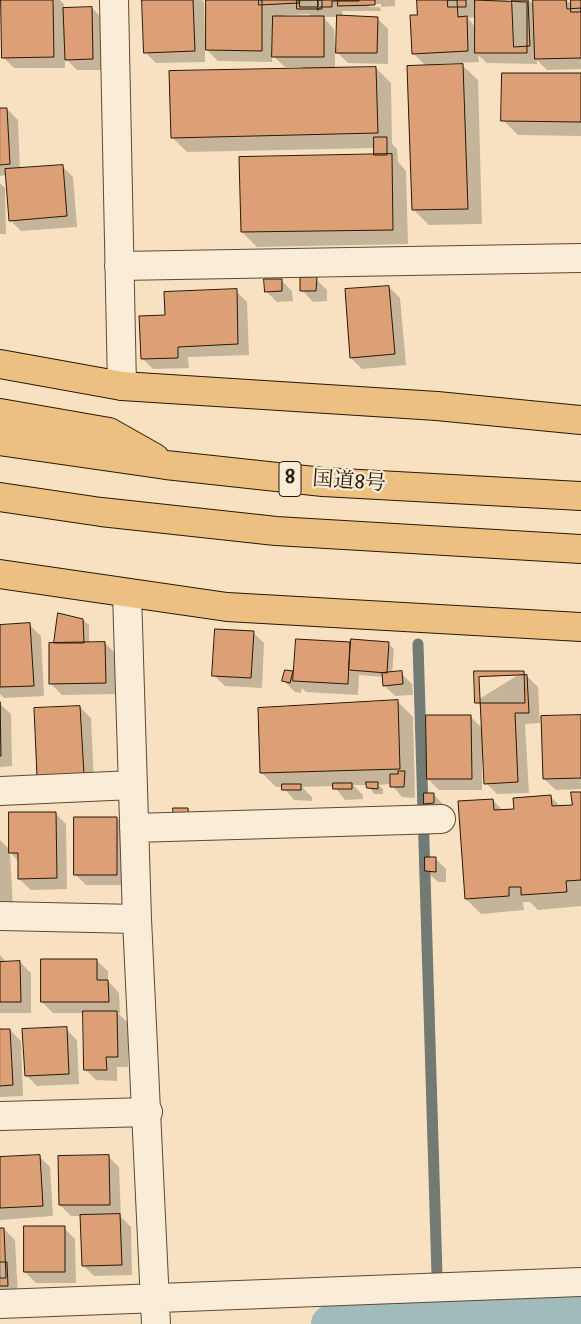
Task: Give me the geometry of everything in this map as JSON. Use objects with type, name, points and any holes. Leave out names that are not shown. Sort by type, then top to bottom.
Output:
[{"type":"highway","points":[[0,364],[122,386],[436,406],[581,420]]},
{"type":"highway","name":"8","points":[[0,413],[109,432],[166,465]]},
{"type":"highway","name":"国道8号","points":[[0,441],[166,465],[323,482],[581,496]]},
{"type":"highway","points":[[0,497],[102,512],[276,531],[581,549]]},
{"type":"highway","points":[[0,574],[127,594],[227,607],[581,627]]},
{"type":"street","points":[[114,0],[122,386]]},
{"type":"street","points":[[119,266],[581,258]]},
{"type":"street","points":[[127,594],[137,919],[148,1112],[156,1324]]},
{"type":"street","points":[[0,791],[133,785]]},
{"type":"street","points":[[134,828],[437,819]]},
{"type":"street","points":[[0,916],[137,919]]},
{"type":"street","points":[[0,1116],[148,1112]]},
{"type":"street","points":[[0,1304],[581,1282]]},
{"type":"building","points":[[1,0],[53,0],[54,57],[2,58]]},
{"type":"building","points":[[142,0],[193,0],[195,51],[144,53]]},
{"type":"building","points":[[206,0],[262,0],[262,51],[206,50]]},
{"type":"building","points":[[259,0],[299,0],[299,3],[259,5]]},
{"type":"building","points":[[297,0],[322,0],[322,9],[297,9]]},
{"type":"building","points":[[300,0],[318,0],[318,7],[300,7]]},
{"type":"building","points":[[318,0],[359,1],[332,1],[332,7],[320,7],[318,10]]},
{"type":"building","points":[[338,0],[375,0],[375,5],[338,6]]},
{"type":"building","points":[[417,0],[457,0],[458,17],[467,16],[468,51],[412,54],[410,15],[417,15]]},
{"type":"building","points":[[448,0],[466,0],[466,7],[448,7]]},
{"type":"building","points":[[475,0],[527,2],[527,53],[475,53]]},
{"type":"building","points":[[512,0],[528,0],[530,46],[514,47]]},
{"type":"building","points":[[533,0],[566,0],[567,9],[581,8],[581,58],[535,59]]},
{"type":"building","points":[[571,0],[581,0],[581,12],[571,12]]},
{"type":"building","points":[[92,7],[93,59],[65,60],[63,8]]},
{"type":"building","points":[[337,15],[378,17],[377,53],[336,53]]},
{"type":"building","points":[[273,16],[324,16],[324,57],[272,57]]},
{"type":"building","points":[[463,64],[468,209],[412,210],[407,66]]},
{"type":"building","points":[[376,67],[378,133],[171,138],[169,71]]},
{"type":"building","points":[[502,73],[581,73],[581,122],[501,121]]},
{"type":"building","points":[[0,108],[7,108],[10,164],[0,165]]},
{"type":"building","points":[[374,137],[387,137],[387,155],[374,155]]},
{"type":"building","points":[[392,154],[393,230],[241,232],[239,157]]},
{"type":"building","points":[[63,165],[67,216],[9,221],[5,169]]},
{"type":"building","points":[[317,277],[316,291],[300,291],[300,278]]},
{"type":"building","points":[[264,279],[282,279],[282,291],[265,292]]},
{"type":"building","points":[[389,286],[395,354],[350,358],[345,289]]},
{"type":"building","points":[[237,289],[238,344],[178,347],[178,358],[141,359],[139,316],[165,315],[164,292]]},
{"type":"building","points":[[58,613],[83,619],[84,643],[54,643]]},
{"type":"building","points":[[30,623],[34,686],[0,687],[0,625]]},
{"type":"building","points":[[215,629],[254,631],[251,678],[212,676]]},
{"type":"building","points":[[296,639],[350,642],[348,684],[293,681]]},
{"type":"building","points":[[351,639],[389,642],[387,673],[349,670]]},
{"type":"building","points":[[105,642],[106,683],[49,684],[49,643]]},
{"type":"building","points":[[285,670],[293,671],[290,683],[282,681]]},
{"type":"building","points":[[402,671],[403,684],[383,686],[382,673]]},
{"type":"building","points":[[474,671],[524,671],[525,703],[475,703]]},
{"type":"building","points":[[527,675],[529,713],[515,713],[518,782],[484,784],[479,677]]},
{"type":"building","points":[[398,700],[400,769],[260,773],[258,708]]},
{"type":"building","points":[[0,702],[1,756],[0,756]]},
{"type":"building","points":[[80,706],[84,774],[37,776],[34,708]]},
{"type":"building","points":[[426,715],[471,715],[472,779],[427,779]]},
{"type":"building","points":[[581,715],[581,778],[543,779],[541,716]]},
{"type":"building","points":[[398,771],[405,771],[404,787],[390,787],[390,774],[398,774]]},
{"type":"building","points":[[366,782],[378,782],[378,789],[367,788]]},
{"type":"building","points":[[333,783],[352,783],[352,789],[333,789]]},
{"type":"building","points":[[282,784],[301,784],[301,790],[282,790]]},
{"type":"building","points":[[571,792],[581,792],[581,880],[566,881],[567,892],[521,895],[521,887],[509,887],[509,896],[465,899],[458,801],[493,799],[494,810],[514,809],[513,798],[551,795],[552,806],[572,805]]},
{"type":"building","points":[[424,793],[434,793],[434,803],[424,804]]},
{"type":"building","points":[[173,808],[188,808],[189,819],[174,819]]},
{"type":"building","points":[[9,812],[56,812],[57,878],[18,879],[18,853],[9,853]]},
{"type":"building","points":[[74,817],[117,817],[117,875],[74,875]]},
{"type":"building","points":[[425,857],[436,857],[436,872],[425,871]]},
{"type":"building","points":[[41,959],[97,959],[97,980],[108,980],[109,1002],[41,1002]]},
{"type":"building","points":[[20,961],[21,1002],[0,1002],[0,962]]},
{"type":"building","points":[[83,1011],[117,1011],[118,1057],[106,1057],[107,1070],[84,1070]]},
{"type":"building","points":[[67,1027],[69,1074],[25,1076],[22,1029]]},
{"type":"building","points":[[0,1029],[10,1029],[13,1085],[0,1086]]},
{"type":"building","points":[[40,1155],[43,1206],[0,1208],[0,1157]]},
{"type":"building","points":[[109,1155],[110,1205],[59,1205],[58,1156]]},
{"type":"building","points":[[120,1214],[122,1265],[82,1266],[80,1215]]},
{"type":"building","points":[[24,1226],[65,1226],[65,1272],[24,1272]]},
{"type":"building","points":[[0,1228],[4,1228],[6,1278],[0,1278]]},
{"type":"building","points":[[0,1262],[7,1262],[8,1286],[0,1286]]},
{"type":"waterway","points":[[418,644],[437,1275]]},
{"type":"waterway","points":[[439,1307],[439,1319]]},
{"type":"waterway","points":[[330,1324],[581,1312]]}]
